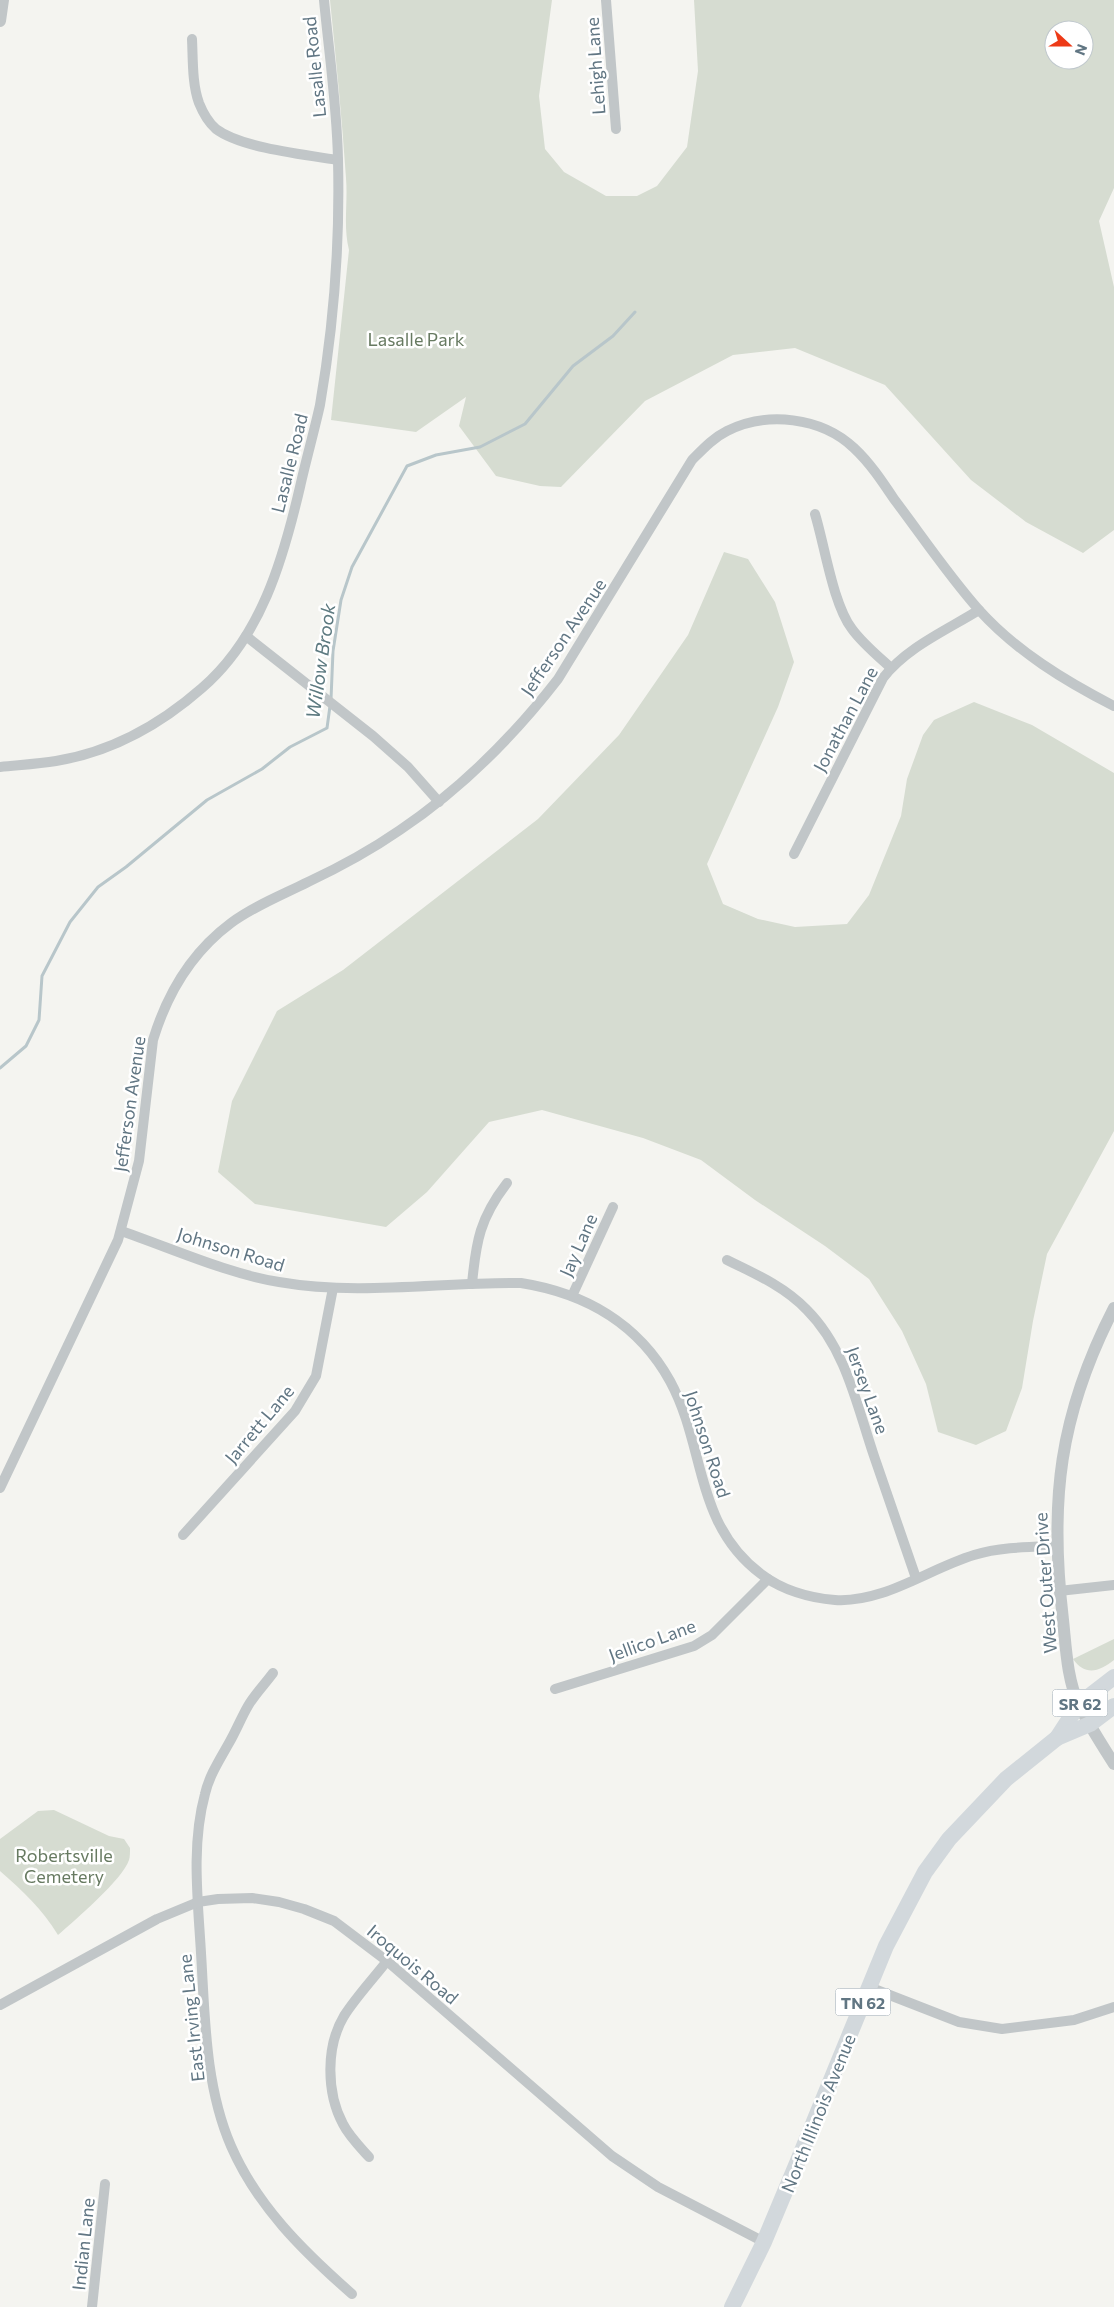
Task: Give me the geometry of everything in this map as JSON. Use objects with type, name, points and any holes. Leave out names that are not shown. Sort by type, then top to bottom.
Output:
[{"type":"highway","name":"SR 62","points":[[1056,1738],[1079,1704],[1114,1677]]},
{"type":"highway","name":"SR 62","points":[[1056,1738],[1090,1724],[1114,1706]]},
{"type":"highway","name":"North Illinois Avenue","points":[[732,2307],[764,2242],[869,1987],[906,1907],[925,1872],[949,1839],[1006,1779],[1056,1738]]},
{"type":"street","points":[[0,21],[4,0]]},
{"type":"street","name":"Lasalle Road","points":[[0,767],[58,761],[115,745],[146,730],[202,688],[246,636],[270,590],[284,550],[319,406],[329,345],[336,264],[338,160],[333,83],[324,0]]},
{"type":"street","name":"Lehigh Lane","points":[[606,0],[616,129]]},
{"type":"street","points":[[192,39],[198,101],[205,116],[216,128],[244,141],[289,152],[338,160]]},
{"type":"street","name":"Jefferson Avenue","points":[[0,1488],[94,1294],[121,1231],[140,1152],[153,1040],[159,1022],[179,979],[199,953],[232,922],[266,902],[362,854],[439,802],[478,768],[542,701],[574,656],[692,460],[711,441],[727,431],[755,421],[780,419],[809,423],[840,437],[866,461],[950,575],[1005,636],[1040,663],[1114,706]]},
{"type":"street","points":[[815,514],[838,602],[846,620],[853,630],[891,668]]},
{"type":"street","name":"Jonathan Lane","points":[[794,854],[868,704],[891,668],[911,652],[980,610]]},
{"type":"street","points":[[246,636],[373,736],[408,767],[439,802]]},
{"type":"street","points":[[472,1284],[476,1245],[484,1220],[494,1200],[507,1183]]},
{"type":"street","name":"Jay Lane","points":[[572,1296],[612,1207]]},
{"type":"street","name":"Johnson Road","points":[[121,1231],[242,1273],[279,1282],[333,1288],[521,1284],[549,1288],[572,1296],[616,1318],[629,1328],[652,1353],[670,1381],[679,1401],[711,1506],[721,1530],[734,1550],[768,1579],[803,1594],[836,1600],[872,1596],[976,1554],[1001,1549],[1056,1546]]},
{"type":"street","name":"Jersey Lane","points":[[727,1260],[768,1280],[791,1296],[808,1310],[834,1345],[851,1385],[916,1578]]},
{"type":"street","name":"Jarrett Lane","points":[[183,1535],[295,1412],[310,1389],[321,1358],[333,1288]]},
{"type":"street","name":"West Outer Drive","points":[[1114,1308],[1090,1359],[1072,1411],[1060,1474],[1056,1546],[1059,1591],[1068,1663],[1079,1704],[1114,1764]]},
{"type":"street","name":"Jellico Lane","points":[[556,1689],[694,1646],[712,1635],[768,1579]]},
{"type":"street","points":[[1059,1591],[1114,1585]]},
{"type":"street","name":"East Irving Lane","points":[[273,1673],[248,1706],[215,1768],[205,1793],[197,1843],[198,1902],[209,2062],[222,2122],[231,2146],[255,2191],[293,2239],[352,2294]]},
{"type":"street","name":"Iroquois Road","points":[[0,2005],[157,1918],[198,1902],[218,1899],[252,1898],[279,1902],[304,1909],[334,1921],[387,1961],[612,2156],[662,2189],[764,2242]]},
{"type":"street","points":[[368,2157],[342,2123],[334,2101],[330,2069],[336,2032],[345,2015],[387,1961]]},
{"type":"street","points":[[869,1987],[959,2022],[1002,2029],[1074,2020],[1114,2007]]},
{"type":"street","name":"Indian Lane","points":[[92,2307],[105,2184]]},
{"type":"green space","name":"Lasalle Park","points":[[330,0],[552,0],[539,96],[545,149],[564,172],[606,196],[637,196],[657,186],[687,147],[698,71],[694,0],[1114,0],[1114,188],[1099,221],[1114,287],[1114,530],[1083,553],[1026,522],[971,480],[885,385],[795,348],[733,355],[645,401],[561,487],[540,486],[496,476],[459,426],[466,397],[416,432],[331,420],[349,250],[346,232],[346,187]]},
{"type":"green space","points":[[724,552],[748,559],[775,602],[794,662],[778,707],[707,864],[723,904],[758,919],[795,927],[847,924],[869,895],[901,816],[907,779],[923,735],[934,720],[974,702],[1032,725],[1114,773],[1114,1131],[1047,1254],[1022,1388],[1006,1431],[976,1445],[938,1432],[926,1384],[902,1331],[869,1279],[701,1160],[643,1138],[542,1110],[489,1122],[427,1192],[386,1227],[255,1204],[218,1172],[232,1101],[277,1011],[343,970],[538,819],[619,735],[688,635]]},
{"type":"green space","points":[[1114,1639],[1114,1660],[1103,1667],[1087,1670],[1082,1668],[1073,1659]]},
{"type":"green space","name":"Robertsville Cemetery","points":[[54,1810],[109,1836],[124,1839],[130,1848],[129,1860],[118,1878],[58,1935],[32,1901],[0,1871],[0,1839],[38,1811]]},
{"type":"waterway","name":"Willow Brook","points":[[331,699],[333,651],[341,600],[352,567],[407,466],[436,455],[480,447],[525,424],[573,366],[613,336],[635,312]]},
{"type":"waterway","name":"Willow Brook","points":[[0,1068],[26,1046],[39,1020],[42,976],[70,922],[98,887],[126,867],[207,800],[262,769],[290,747],[327,728],[330,706]]}]
